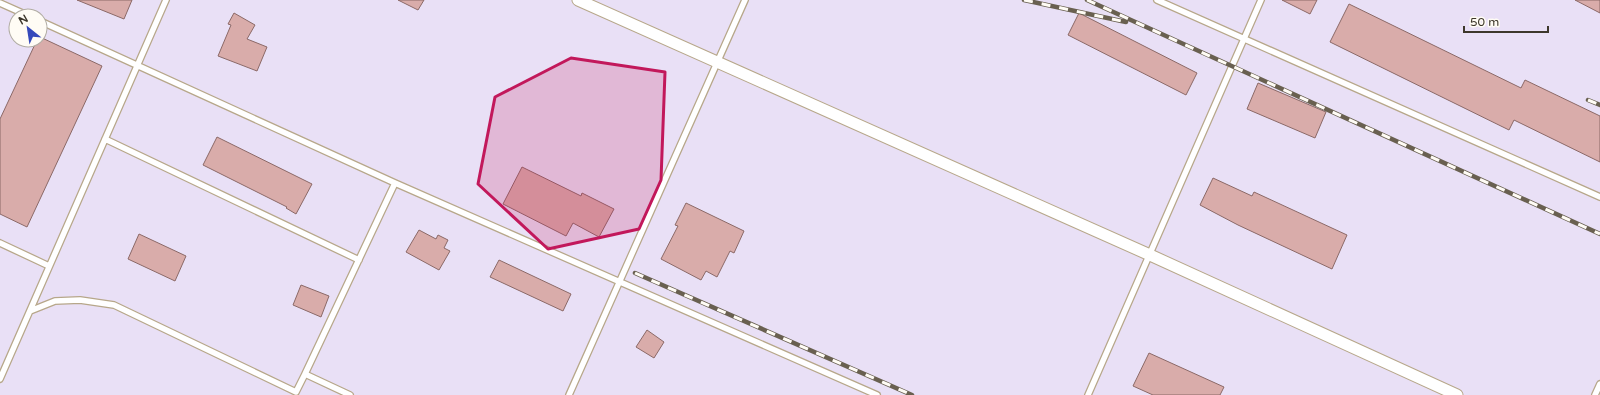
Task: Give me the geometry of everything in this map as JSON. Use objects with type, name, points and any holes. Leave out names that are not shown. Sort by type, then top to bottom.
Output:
[{"type":"street","points":[[578,0],[1150,255],[1457,395]]},
{"type":"lane","points":[[0,379],[166,0]]},
{"type":"lane","points":[[569,395],[745,0]]},
{"type":"lane","points":[[1157,0],[1600,196]]},
{"type":"lane","points":[[1088,395],[1243,38],[1261,0]]},
{"type":"lane","points":[[0,3],[11,8]]},
{"type":"lane","points":[[48,25],[395,183],[877,395]]},
{"type":"lane","points":[[105,139],[359,260]]},
{"type":"lane","points":[[30,311],[55,301],[80,300],[114,305],[296,392],[395,183]]},
{"type":"lane","points":[[0,243],[49,266]]},
{"type":"lane","points":[[305,374],[350,395]]},
{"type":"lane","points":[[1595,395],[1600,384]]},
{"type":"highlighted area","points":[[571,58],[665,72],[661,180],[639,229],[548,249],[478,184],[495,97]]},
{"type":"shaded area","points":[[0,0],[1600,0],[1600,395],[0,395]]},
{"type":"building","points":[[77,0],[132,0],[124,19]]},
{"type":"building","points":[[398,0],[424,0],[418,10]]},
{"type":"building","points":[[1282,0],[1317,0],[1310,14]]},
{"type":"building","points":[[1575,0],[1600,0],[1600,13]]},
{"type":"building","points":[[1349,4],[1521,88],[1525,80],[1600,116],[1600,162],[1514,120],[1509,130],[1330,42]]},
{"type":"building","points":[[234,13],[255,25],[247,39],[267,47],[257,71],[218,56],[231,25],[228,24]]},
{"type":"building","points":[[1079,13],[1197,73],[1186,95],[1068,35]]},
{"type":"building","points":[[48,41],[102,66],[27,227],[0,214],[0,119],[33,48],[48,48]]},
{"type":"building","points":[[1258,83],[1326,112],[1315,138],[1247,109]]},
{"type":"building","points":[[217,137],[312,184],[296,214],[286,208],[287,207],[203,165]]},
{"type":"building","points":[[522,167],[581,196],[582,193],[614,209],[599,237],[573,223],[566,236],[503,204]]},
{"type":"building","points":[[1213,178],[1252,196],[1254,192],[1347,235],[1332,269],[1238,225],[1200,205]]},
{"type":"building","points":[[686,203],[744,231],[734,253],[730,251],[717,277],[706,271],[701,280],[661,259],[678,226],[675,225]]},
{"type":"building","points":[[419,230],[436,239],[438,235],[448,240],[444,248],[450,251],[439,270],[406,252]]},
{"type":"building","points":[[139,234],[186,256],[175,281],[128,259]]},
{"type":"building","points":[[499,260],[571,294],[563,311],[490,277]]},
{"type":"building","points":[[301,285],[329,296],[321,317],[293,305]]},
{"type":"building","points":[[647,330],[664,342],[654,358],[636,347]]},
{"type":"building","points":[[1149,353],[1224,387],[1220,395],[1153,395],[1133,386]]},
{"type":"railway","points":[[1024,0],[1126,22]]},
{"type":"railway","points":[[1087,0],[1600,234]]},
{"type":"railway","points":[[1588,100],[1600,105]]},
{"type":"railway","points":[[635,273],[912,395]]}]
